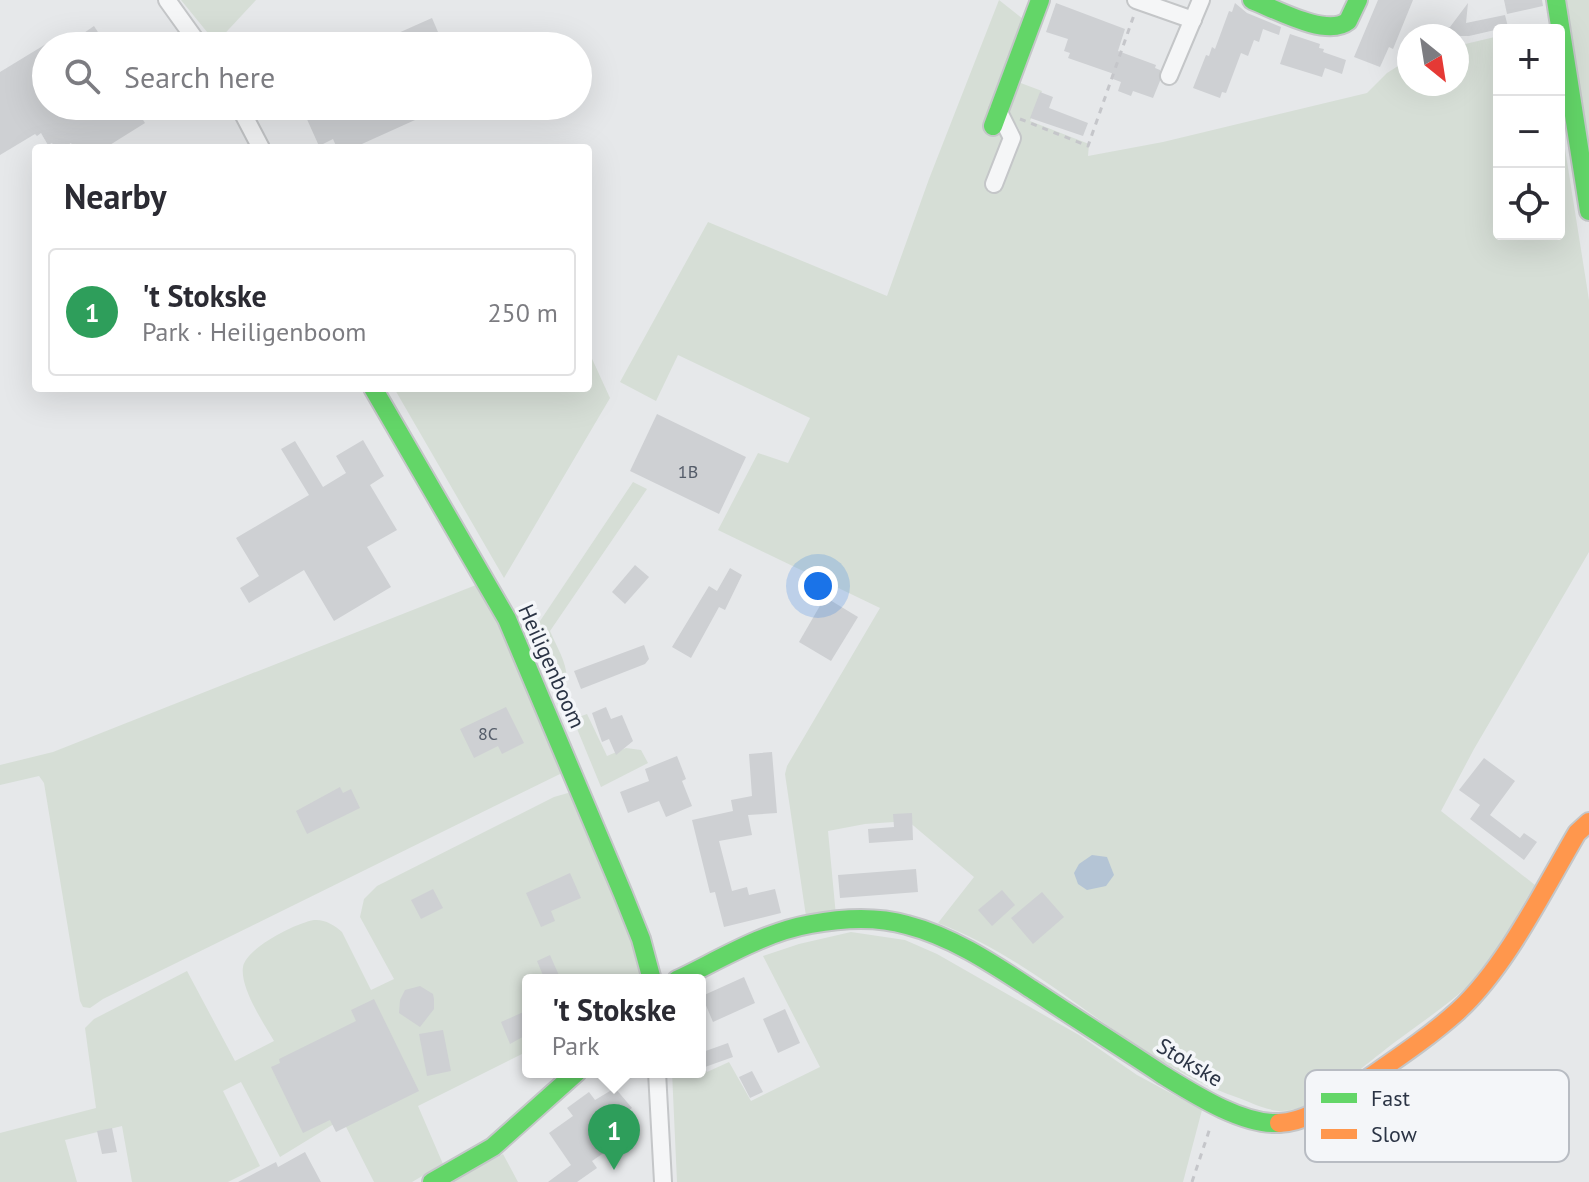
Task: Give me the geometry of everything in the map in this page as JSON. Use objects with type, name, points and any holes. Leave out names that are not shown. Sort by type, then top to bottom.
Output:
[{"type":"street","points":[[167,0],[190,32]]},
{"type":"street","points":[[994,184],[1012,138],[996,118],[1040,0]]},
{"type":"street","points":[[1169,76],[1201,0]]},
{"type":"street","points":[[1252,0],[1327,28],[1342,27],[1352,17],[1358,0]]},
{"type":"street","points":[[1556,0],[1589,211]]},
{"type":"street","points":[[1137,1],[1193,20]]},
{"type":"street","points":[[246,120],[259,144]]},
{"type":"street","name":"Heiligenboom","points":[[375,392],[507,619],[623,894],[641,939],[650,974]]},
{"type":"street","name":"Stokske","points":[[1378,1070],[1459,1010],[1491,973],[1577,833],[1589,822]]},
{"type":"street","name":"Stokske","points":[[690,974],[777,933],[809,924],[863,918],[905,924],[981,957],[1176,1083],[1217,1106],[1265,1124],[1292,1123],[1305,1117]]},
{"type":"street","points":[[432,1182],[493,1147],[570,1078]]},
{"type":"street","points":[[657,1078],[663,1182]]},
{"type":"path","points":[[996,118],[1088,146],[1137,1]]},
{"type":"path","points":[[1192,1182],[1217,1106]]},
{"type":"shaded area","points":[[181,0],[256,0],[226,32],[207,32]]},
{"type":"shaded area","points":[[999,0],[1023,19],[985,127],[1003,136],[988,176],[1005,174],[1020,131],[1005,106],[1015,81],[1042,91],[1030,121],[1089,144],[1088,156],[1163,142],[1367,93],[1397,67],[1397,96],[1469,96],[1469,43],[1493,37],[1493,240],[1565,240],[1565,149],[1589,300],[1589,552],[1441,811],[1535,885],[1490,960],[1472,982],[1359,1070],[1305,1070],[1305,1105],[1276,1111],[1196,1080],[1122,1036],[1015,962],[938,923],[974,877],[908,821],[828,831],[836,916],[807,923],[785,774],[880,608],[718,530],[758,453],[788,463],[810,418],[678,355],[656,401],[620,382],[708,222],[887,296]]},
{"type":"shaded area","points":[[1565,0],[1589,0],[1589,147]]},
{"type":"shaded area","points":[[592,359],[610,398],[504,578],[396,392],[592,392]]},
{"type":"shaded area","points":[[633,482],[647,489],[550,631],[566,670],[563,695],[534,630]]},
{"type":"shaded area","points":[[476,585],[492,611],[564,766],[560,774],[90,1008],[83,1007],[44,783],[39,776],[0,785],[0,765],[53,752]]},
{"type":"shaded area","points":[[587,714],[607,756],[626,748],[641,750],[648,763],[601,787],[573,719]]},
{"type":"shaded area","points":[[568,793],[574,795],[619,898],[640,974],[522,974],[522,1054],[418,1106],[443,1164],[412,1182],[374,1182],[342,1119],[280,1157],[241,1082],[223,1091],[260,1166],[228,1182],[132,1182],[122,1126],[65,1140],[77,1182],[0,1182],[0,1133],[96,1108],[85,1028],[94,1019],[187,971],[235,1061],[274,1041],[245,985],[243,967],[253,952],[296,926],[322,920],[342,932],[371,990],[394,979],[360,917],[364,899],[377,886],[554,797]]},
{"type":"shaded area","points":[[851,932],[905,940],[937,954],[1079,1035],[1137,1075],[1202,1110],[1183,1182],[677,1182],[672,1078],[706,1078],[706,1070],[729,1062],[751,1101],[820,1067],[763,956]]},
{"type":"shaded area","points":[[503,1154],[518,1182],[451,1182]]},
{"type":"water","points":[[1092,855],[1107,857],[1114,875],[1106,886],[1087,890],[1078,884],[1074,873],[1079,864]]},
{"type":"building","points":[[1378,0],[1413,0],[1403,24],[1397,24],[1397,39],[1393,49],[1389,47],[1380,67],[1354,57]]},
{"type":"building","points":[[1504,0],[1542,0],[1543,6],[1507,14]]},
{"type":"building","points":[[1056,3],[1125,29],[1118,51],[1156,65],[1155,68],[1160,70],[1160,81],[1153,98],[1133,91],[1131,96],[1118,91],[1121,82],[1113,79],[1114,74],[1068,58],[1070,53],[1064,51],[1068,39],[1046,32]]},
{"type":"building","points":[[1235,3],[1247,13],[1281,27],[1279,35],[1263,29],[1259,42],[1254,40],[1248,56],[1241,53],[1226,93],[1222,92],[1220,98],[1193,88],[1206,55],[1209,56],[1212,47],[1215,49]]},
{"type":"building","points":[[1468,3],[1466,23],[1505,15],[1507,24],[1493,24],[1493,30],[1469,36],[1469,24],[1452,24]]},
{"type":"building","points":[[432,18],[438,32],[400,32]]},
{"type":"building","points":[[1290,34],[1320,44],[1323,52],[1346,60],[1342,74],[1325,68],[1322,77],[1280,64]]},
{"type":"building","points":[[32,53],[32,120],[143,120],[145,123],[111,144],[47,144],[41,133],[0,155],[0,72]]},
{"type":"building","points":[[1040,92],[1053,97],[1049,108],[1088,123],[1083,136],[1030,118]]},
{"type":"building","points":[[307,120],[415,120],[362,144],[335,144],[333,139],[318,144]]},
{"type":"building","points":[[657,414],[746,457],[719,514],[630,471]]},
{"type":"building","points":[[363,440],[384,476],[370,485],[397,530],[367,547],[391,587],[334,621],[304,570],[249,603],[240,588],[259,576],[236,538],[309,495],[281,449],[295,441],[323,487],[346,473],[336,456]]},
{"type":"building","points":[[635,565],[649,577],[625,604],[612,592]]},
{"type":"building","points":[[730,568],[742,575],[725,610],[719,607],[691,658],[672,647],[709,586],[717,591]]},
{"type":"building","points":[[825,597],[858,617],[831,661],[799,642]]},
{"type":"building","points":[[644,645],[649,659],[645,664],[581,689],[574,671]]},
{"type":"building","points":[[506,707],[524,743],[502,754],[498,746],[474,758],[460,729]]},
{"type":"building","points":[[606,707],[611,719],[622,715],[633,741],[616,755],[609,739],[602,742],[592,713]]},
{"type":"building","points":[[772,752],[777,813],[748,815],[752,835],[719,841],[732,891],[747,887],[749,895],[775,889],[781,913],[724,927],[715,892],[710,893],[692,820],[733,811],[731,800],[752,796],[749,754]]},
{"type":"building","points":[[677,756],[692,806],[666,817],[659,801],[628,813],[620,792],[649,781],[645,769]]},
{"type":"building","points":[[1484,758],[1515,781],[1490,815],[1520,838],[1524,833],[1537,842],[1524,860],[1470,819],[1480,805],[1459,790]]},
{"type":"building","points":[[340,787],[343,793],[351,789],[360,808],[307,834],[296,811]]},
{"type":"building","points":[[912,813],[913,840],[869,843],[868,829],[894,827],[893,814]]},
{"type":"building","points":[[916,869],[918,892],[840,898],[838,875]]},
{"type":"building","points":[[570,873],[581,898],[551,911],[555,921],[541,927],[526,893]]},
{"type":"building","points":[[433,889],[443,908],[421,919],[411,900]]},
{"type":"building","points":[[1002,890],[1015,905],[992,926],[978,910]]},
{"type":"building","points":[[1042,892],[1064,917],[1033,944],[1011,918]]},
{"type":"building","points":[[550,955],[558,974],[542,974],[537,961]]},
{"type":"building","points":[[744,977],[755,1003],[713,1022],[706,1005],[706,994]]},
{"type":"building","points":[[420,986],[433,994],[434,1009],[420,1027],[399,1013],[405,990]]},
{"type":"building","points":[[374,999],[419,1091],[336,1132],[330,1120],[303,1133],[271,1067],[280,1063],[279,1059],[356,1021],[351,1010]]},
{"type":"building","points":[[785,1009],[800,1043],[778,1053],[763,1019]]},
{"type":"building","points":[[522,1013],[522,1037],[510,1044],[501,1022]]},
{"type":"building","points":[[443,1030],[451,1071],[427,1076],[419,1034]]},
{"type":"building","points":[[728,1043],[733,1057],[706,1067],[706,1051]]},
{"type":"building","points":[[752,1071],[763,1092],[750,1098],[739,1077]]},
{"type":"building","points":[[615,1088],[632,1108],[628,1111],[637,1130],[592,1161],[597,1168],[577,1182],[548,1182],[571,1165],[549,1133],[573,1116],[567,1108],[589,1092],[595,1100]]},
{"type":"building","points":[[112,1128],[117,1152],[102,1154],[97,1131]]},
{"type":"building","points":[[305,1152],[321,1182],[238,1182],[276,1162],[278,1167]]},
{"type":"traffic: fast","points":[[993,126],[1040,0]]},
{"type":"traffic: fast","points":[[1252,0],[1301,20],[1327,26],[1348,21],[1358,0]]},
{"type":"traffic: fast","points":[[1556,0],[1589,211]]},
{"type":"traffic: fast","points":[[375,392],[507,619],[623,894],[641,939],[650,974]]},
{"type":"traffic: fast","points":[[689,974],[793,928],[847,919],[895,922],[924,930],[974,953],[1204,1099],[1234,1114],[1279,1123]]},
{"type":"traffic: fast","points":[[432,1182],[493,1147],[570,1078]]},
{"type":"traffic: slow","points":[[1379,1070],[1435,1031],[1476,993],[1508,950],[1577,833],[1589,822]]},
{"type":"traffic: slow","points":[[1279,1123],[1305,1117]]},
{"type":"place","name":"'t Stokske","points":[[614,1170]]}]
